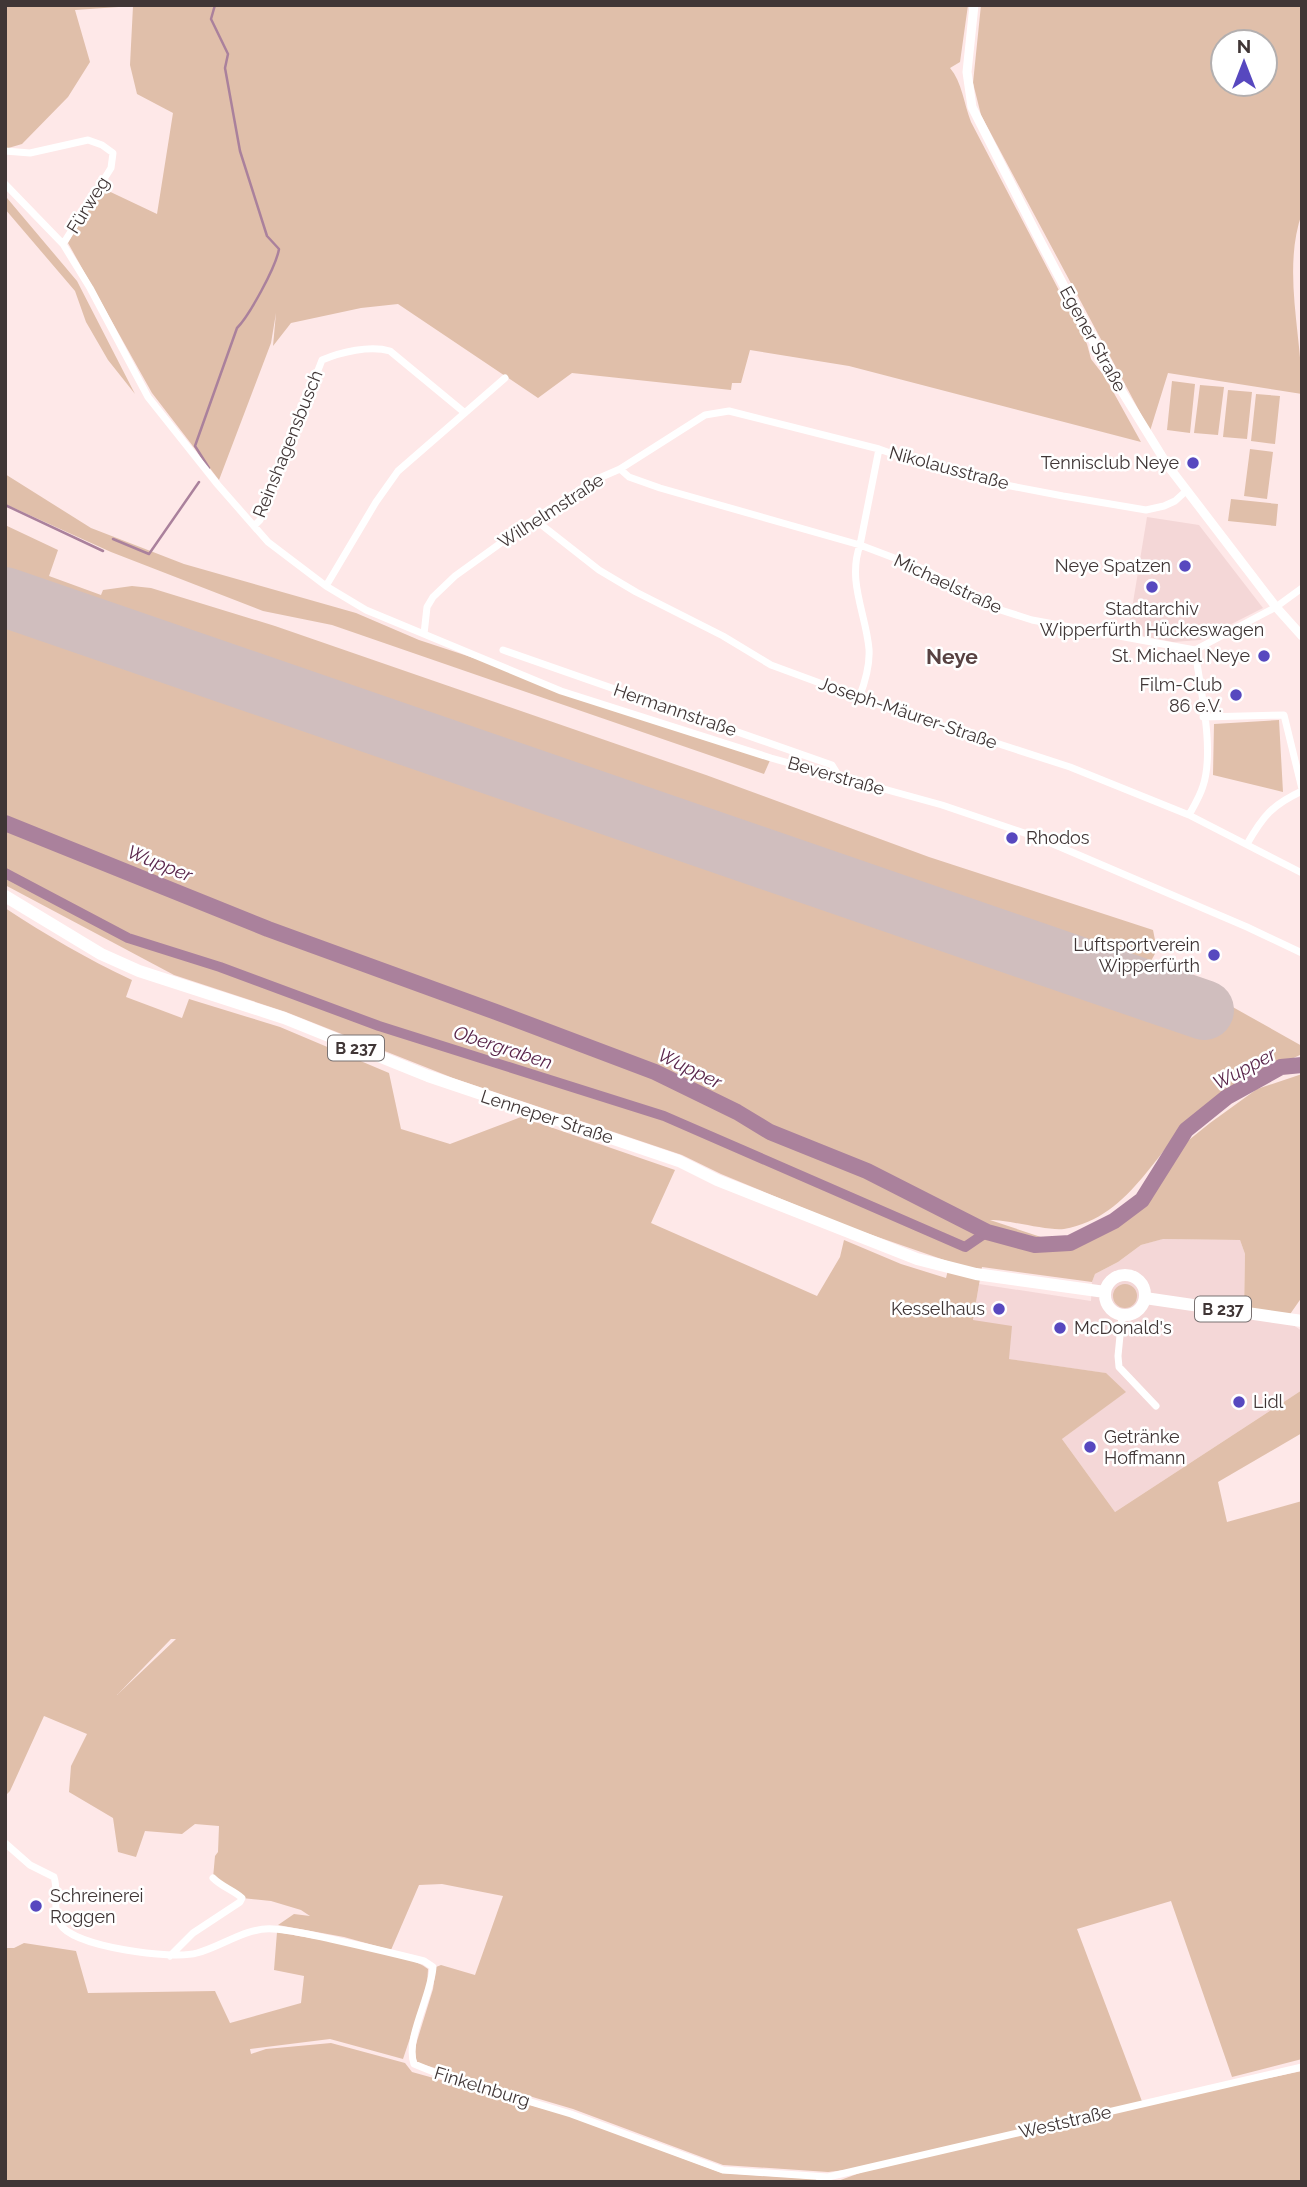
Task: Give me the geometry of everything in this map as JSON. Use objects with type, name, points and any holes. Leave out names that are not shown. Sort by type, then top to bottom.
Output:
[{"type":"main road","name":"Lenneper Straße","points":[[5,896],[101,954],[139,971],[284,1018],[454,1086],[679,1161],[717,1180],[917,1259],[976,1274],[1105,1292]]},
{"type":"main road","points":[[1127,1275],[1142,1285],[1145,1298],[1134,1313],[1122,1315],[1111,1309],[1105,1292],[1113,1279],[1127,1275]]},
{"type":"main road","name":"B 237","points":[[1145,1298],[1302,1321]]},
{"type":"street","name":"Egener Straße","points":[[974,5],[967,72],[969,93],[977,118],[1105,364],[1136,417],[1186,491],[1276,607],[1302,636]]},
{"type":"street","name":"Fürweg","points":[[5,151],[30,153],[88,140],[113,153],[111,168],[63,244]]},
{"type":"street","name":"Beverstraße","points":[[5,184],[63,244],[90,288],[148,397],[254,526],[268,541],[326,586],[366,610],[561,691],[840,778],[942,805],[1049,842],[1302,953]]},
{"type":"street","name":"Reinshagensbusch","points":[[254,526],[260,520],[322,360],[335,355],[380,348],[390,351],[465,413]]},
{"type":"street","points":[[326,586],[376,502],[398,471],[505,379]]},
{"type":"street","name":"Nikolausstraße","points":[[709,413],[729,411],[879,449],[924,465],[985,481],[1146,510],[1164,506],[1186,491]]},
{"type":"street","name":"Wilhelmstraße","points":[[424,634],[427,607],[433,597],[455,576],[534,519],[709,413]]},
{"type":"street","points":[[859,698],[870,652],[856,578],[856,557],[879,449]]},
{"type":"street","name":"Michaelstraße","points":[[620,469],[629,477],[660,488],[860,545],[926,570],[988,606],[1031,620],[1195,650]]},
{"type":"street","name":"Joseph-Mäurer-Straße","points":[[534,519],[599,570],[723,636],[771,665],[859,698],[1070,767],[1189,815],[1302,873]]},
{"type":"street","points":[[1189,815],[1203,785],[1207,764],[1195,650],[1276,607],[1302,588]]},
{"type":"street","name":"Hermannstraße","points":[[503,650],[832,765],[840,778]]},
{"type":"street","points":[[1203,717],[1284,715],[1302,790],[1280,801],[1261,819],[1247,844]]},
{"type":"street","points":[[1122,1315],[1119,1367],[1156,1406]]},
{"type":"street","name":"Finkelnburg","points":[[5,1843],[30,1865],[54,1877],[60,1925],[71,1934],[111,1947],[170,1956],[197,1954],[257,1929],[272,1928],[424,1961],[433,1967],[432,1978],[410,2054],[414,2064],[441,2075],[571,2114],[723,2170],[827,2180]]},
{"type":"street","points":[[170,1956],[193,1933],[240,1902],[242,1898],[213,1878]]},
{"type":"street","name":"Weststraße","points":[[827,2180],[1302,2067]]},
{"type":"shaded area","points":[[5,5],[968,5],[960,62],[950,68],[960,86],[971,122],[1087,344],[1091,359],[1105,377],[1141,442],[849,366],[750,350],[741,383],[732,383],[731,390],[572,373],[538,398],[398,304],[361,308],[291,323],[273,346],[276,313],[271,343],[219,480],[152,393],[68,243],[100,187],[157,214],[173,113],[137,94],[130,65],[133,6],[75,10],[90,62],[68,97],[22,144],[5,149]]},
{"type":"shaded area","points":[[981,5],[1302,5],[1302,213],[1296,235],[1293,279],[1302,394],[1168,373],[1150,431],[981,115],[973,83]]},
{"type":"shaded area","points":[[7,198],[77,281],[135,394],[108,360],[86,322],[75,291],[5,209]]},
{"type":"shaded area","points":[[1172,381],[1195,384],[1190,433],[1167,430]]},
{"type":"shaded area","points":[[1200,385],[1224,387],[1218,435],[1194,433]]},
{"type":"shaded area","points":[[1228,390],[1252,392],[1247,439],[1223,437]]},
{"type":"shaded area","points":[[1256,394],[1280,396],[1275,444],[1251,441]]},
{"type":"shaded area","points":[[1250,449],[1273,452],[1267,499],[1244,496]]},
{"type":"shaded area","points":[[5,474],[91,528],[184,564],[356,613],[419,640],[522,674],[561,691],[771,758],[764,774],[332,625],[263,611],[111,552],[5,504]]},
{"type":"shaded area","points":[[1231,499],[1278,504],[1276,526],[1228,521]]},
{"type":"shaded area","name":"Neye Spatzen","points":[[1147,517],[1199,525],[1263,608],[1200,640],[1173,642],[1128,633]]},
{"type":"shaded area","points":[[5,525],[58,550],[49,576],[101,595],[103,590],[132,586],[151,588],[275,626],[706,775],[929,857],[1153,930],[1157,950],[1151,961],[1302,1046],[1302,1054],[1241,1082],[1207,1104],[1189,1120],[1127,1195],[1088,1222],[1057,1229],[990,1220],[1071,1247],[1120,1218],[1147,1195],[1169,1156],[1210,1123],[1257,1089],[1302,1074],[1302,1297],[1286,1320],[1244,1312],[1245,1254],[1240,1240],[1163,1239],[1141,1245],[1118,1262],[1095,1274],[1092,1282],[982,1267],[973,1320],[1012,1326],[1009,1359],[1106,1373],[1126,1392],[1062,1439],[1115,1512],[1302,1390],[1302,1433],[1218,1482],[1227,1522],[1302,1501],[1302,2059],[1232,2077],[1171,1901],[1077,1929],[1143,2104],[1302,2071],[1302,2182],[835,2182],[879,2166],[828,2172],[723,2165],[573,2109],[418,2063],[413,2054],[433,1989],[436,1967],[441,1965],[475,1975],[503,1896],[442,1884],[419,1885],[391,1950],[344,1937],[278,1925],[294,1914],[310,1916],[301,1910],[271,1901],[242,1898],[213,1878],[219,1826],[195,1824],[182,1834],[145,1831],[136,1857],[118,1852],[113,1818],[69,1792],[71,1766],[87,1734],[44,1716],[10,1791],[5,1796],[5,908],[67,946],[132,980],[126,997],[182,1018],[189,999],[280,1027],[389,1073],[401,1129],[450,1144],[521,1117],[675,1170],[651,1223],[817,1296],[840,1257],[844,1240],[901,1264],[946,1278],[950,1262],[849,1227],[682,1155],[453,1078],[286,1012],[174,975],[5,885]],"holes":[[[171,1639],[176,1639],[117,1695]]]},
{"type":"shaded area","points":[[1279,720],[1283,792],[1213,775],[1214,724]]},
{"type":"shaded area","points":[[1162,1239],[1240,1240],[1245,1254],[1244,1312],[1286,1320],[1302,1331],[1302,1390],[1115,1512],[1062,1439],[1125,1392],[1105,1373],[1008,1359],[973,1321],[979,1284],[1091,1301],[1095,1274],[1118,1262],[1141,1245]]},
{"type":"shaded area","points":[[1125,1284],[1133,1288],[1137,1296],[1133,1304],[1125,1308],[1117,1304],[1113,1296],[1117,1288]]},
{"type":"shaded area","points":[[277,1932],[401,1957],[428,1969],[427,1987],[403,2059],[330,2039],[250,2049],[251,2054],[266,2049],[331,2043],[405,2063],[412,2072],[570,2116],[722,2173],[816,2179],[817,2182],[5,2182],[5,1948],[14,1948],[24,1943],[76,1951],[88,1993],[215,1991],[230,2023],[301,2003],[304,1976],[274,1970]]},
{"type":"waterway","points":[[209,468],[195,446],[237,328],[261,291],[279,249],[267,236],[240,151],[225,68],[228,54],[211,19],[215,5]]},
{"type":"waterway","points":[[113,539],[149,554],[199,482]]},
{"type":"waterway","points":[[5,505],[103,551]]},
{"type":"waterway","name":"Wupper","points":[[5,823],[268,929],[655,1072],[737,1112],[770,1132],[867,1171],[987,1232],[1035,1245],[1070,1243],[1114,1221],[1142,1200],[1186,1130],[1227,1097],[1281,1067],[1302,1065]]},
{"type":"waterway","name":"Obergraben","points":[[5,873],[128,938],[220,967],[379,1026],[664,1116],[965,1247],[987,1232]]},
{"type":"runway","points":[[5,597],[1204,1010]]},
{"type":"place","name":"Tennisclub Neye","points":[[1193,463]]},
{"type":"place","name":"Neye Spatzen","points":[[1185,566]]},
{"type":"place","name":"Stadtarchiv Wipperfürth Hückeswagen","points":[[1152,587]]},
{"type":"place","name":"St. Michael Neye","points":[[1264,656]]},
{"type":"place","name":"Film-Club 86 e.V.","points":[[1236,695]]},
{"type":"place","name":"Rhodos","points":[[1012,838]]},
{"type":"place","name":"Luftsportverein Wipperfürth","points":[[1214,955]]},
{"type":"place","name":"Kesselhaus","points":[[999,1309]]},
{"type":"place","name":"McDonald's","points":[[1060,1328]]},
{"type":"place","name":"Lidl","points":[[1239,1402]]},
{"type":"place","name":"Getränke Hoffmann","points":[[1090,1447]]},
{"type":"place","name":"Schreinerei Roggen","points":[[36,1906]]},
{"type":"district","name":"Neye","points":[[952,657]]}]
